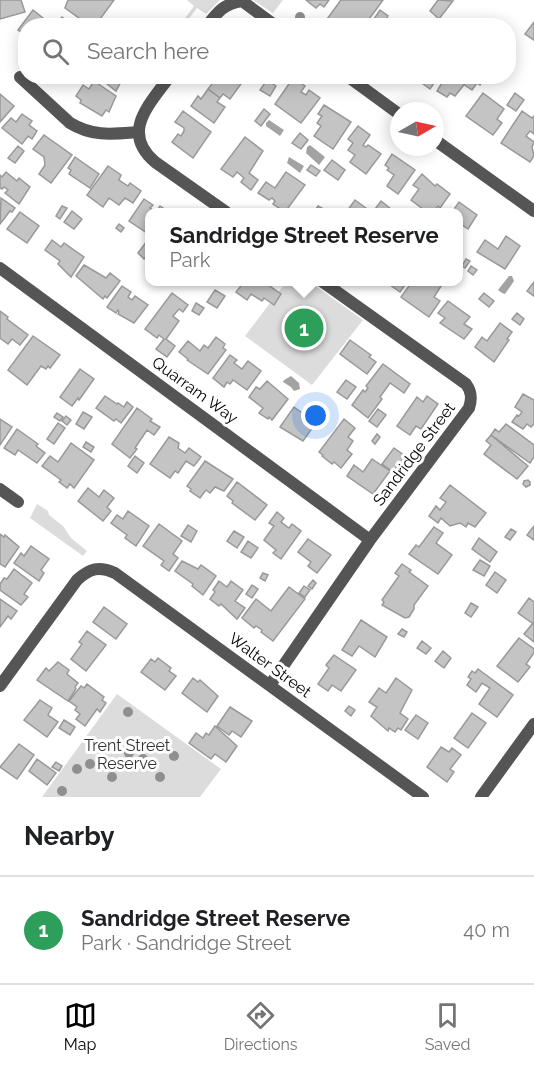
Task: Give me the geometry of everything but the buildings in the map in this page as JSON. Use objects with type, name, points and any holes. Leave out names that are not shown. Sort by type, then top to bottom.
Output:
[{"type":"street","points":[[213,18],[219,9],[230,3],[242,1],[265,18]]},
{"type":"street","points":[[28,84],[70,123],[79,128],[106,135],[138,132]]},
{"type":"street","points":[[164,84],[140,121],[138,132],[141,144],[146,155],[219,208]]},
{"type":"street","points":[[358,84],[390,107]]},
{"type":"street","points":[[444,146],[534,211]]},
{"type":"street","name":"Quarram Way","points":[[0,268],[370,540]]},
{"type":"street","name":"Sandridge Street","points":[[270,685],[370,540],[469,408],[471,395],[466,384],[461,380],[329,286]]},
{"type":"street","points":[[0,489],[18,502]]},
{"type":"street","name":"Walter Street","points":[[0,686],[77,580],[85,572],[95,568],[105,569],[115,573],[423,797]]},
{"type":"street","points":[[481,797],[534,724]]},
{"type":"green space","points":[[187,0],[220,0],[206,14],[197,8],[189,18],[185,18],[194,6]]},
{"type":"green space","points":[[253,0],[283,0],[273,13]]},
{"type":"green space","points":[[283,286],[316,286],[363,320],[312,385],[245,336]]},
{"type":"green space","points":[[37,504],[48,511],[49,515],[63,526],[71,538],[87,551],[83,556],[30,518]]},
{"type":"green space","name":"Trent Street Reserve","points":[[117,694],[221,769],[200,797],[42,797]]},
{"type":"shaded area","points":[[269,120],[284,130],[280,136],[266,126]]},
{"type":"shaded area","points":[[310,145],[325,157],[319,165],[306,153]]},
{"type":"shaded area","points":[[289,157],[304,166],[300,173],[287,163]]},
{"type":"shaded area","points":[[509,276],[512,276],[514,281],[505,294],[498,290]]},
{"type":"shaded area","points":[[291,376],[299,383],[300,389],[294,391],[283,382]]},
{"type":"place","name":"Sandridge Street Reserve","points":[[304,328]]}]
